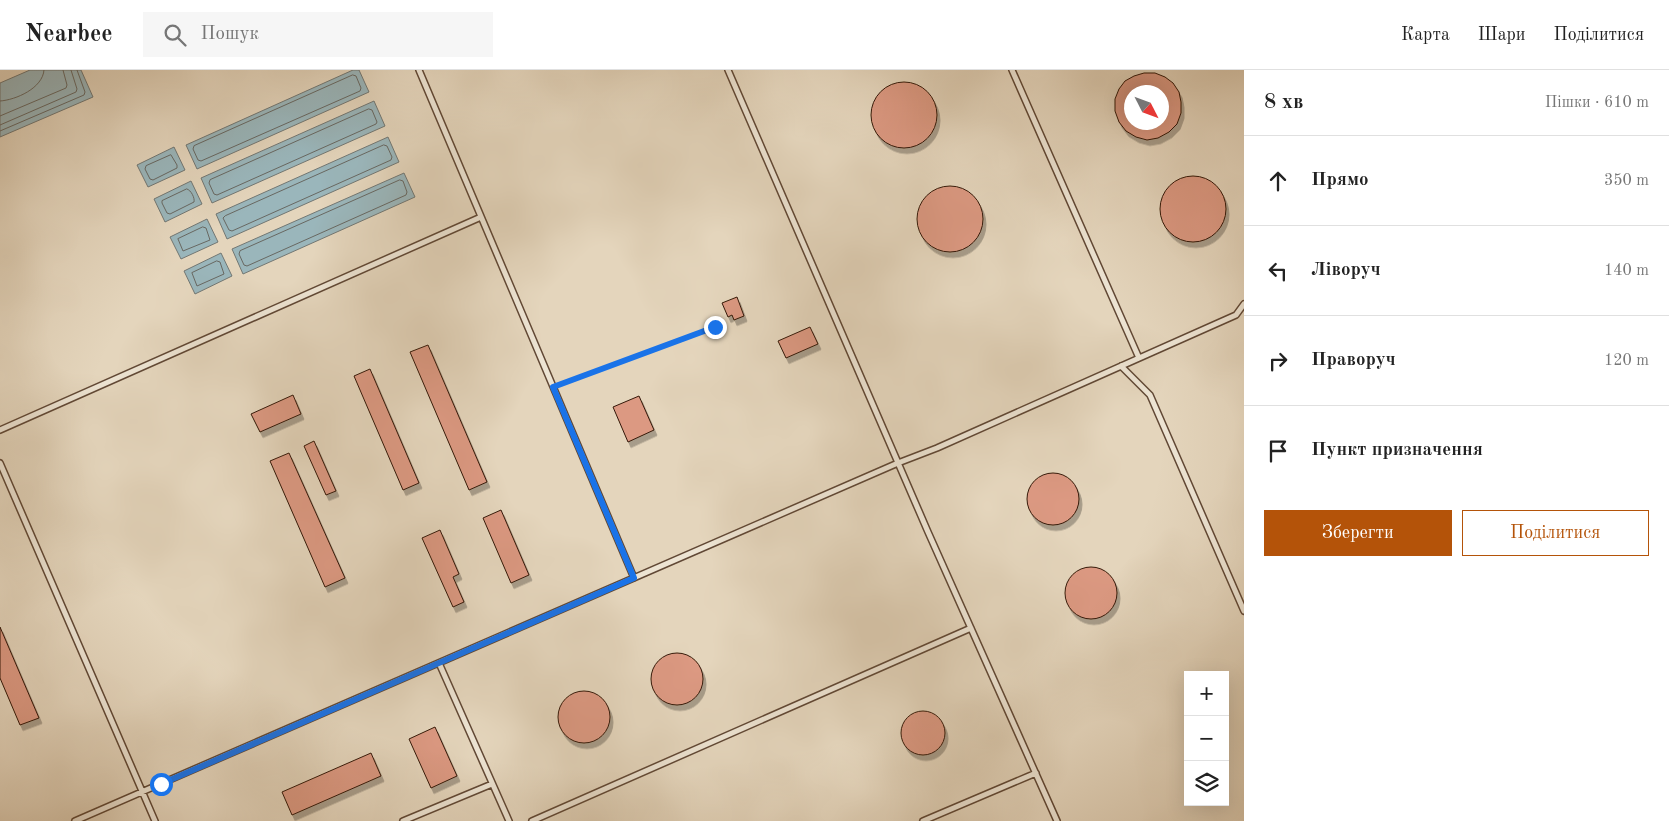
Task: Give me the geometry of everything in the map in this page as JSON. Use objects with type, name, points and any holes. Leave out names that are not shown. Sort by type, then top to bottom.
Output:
[{"type":"lane","points":[[418,70],[634,578]]},
{"type":"lane","points":[[728,70],[898,463],[1057,821]]},
{"type":"lane","points":[[1012,70],[1139,358]]},
{"type":"lane","points":[[0,430],[481,217]]},
{"type":"lane","points":[[75,821],[898,463],[937,448],[1236,315],[1242,311],[1244,304]]},
{"type":"lane","points":[[1121,366],[1150,395],[1244,611]]},
{"type":"lane","points":[[0,463],[155,821]]},
{"type":"lane","points":[[532,821],[971,628]]},
{"type":"lane","points":[[439,663],[509,821]]},
{"type":"lane","points":[[923,821],[1036,773]]},
{"type":"lane","points":[[403,821],[492,784]]},
{"type":"path","points":[[553,387],[715,327]]},
{"type":"water","points":[[30,70],[81,70],[93,97],[0,137],[0,83]]},
{"type":"water","points":[[353,70],[359,70],[369,92],[197,169],[186,145]]},
{"type":"water","points":[[374,101],[385,126],[212,203],[201,178]]},
{"type":"water","points":[[388,137],[399,162],[227,239],[216,214]]},
{"type":"water","points":[[174,147],[185,170],[148,187],[137,165]]},
{"type":"water","points":[[404,173],[415,197],[243,274],[232,249]]},
{"type":"water","points":[[191,181],[202,204],[165,222],[154,199]]},
{"type":"water","points":[[207,219],[218,242],[181,259],[170,237]]},
{"type":"water","points":[[221,253],[232,276],[195,294],[184,271]]},
{"type":"building","points":[[1144,73],[1155,73],[1173,83],[1179,92],[1181,102],[1181,113],[1177,124],[1169,132],[1158,138],[1147,140],[1136,137],[1126,131],[1169,130],[1169,85],[1124,85],[1124,128],[1115,111],[1115,99],[1125,81]]},
{"type":"building","points":[[898,82],[910,82],[922,87],[932,97],[937,109],[935,128],[922,143],[910,148],[898,148],[886,143],[876,133],[871,121],[871,109],[876,97],[886,87]]},
{"type":"building","points":[[1199,176],[1217,185],[1224,196],[1226,209],[1224,222],[1217,233],[1206,240],[1187,242],[1169,233],[1162,222],[1160,203],[1169,185],[1180,178]]},
{"type":"building","points":[[956,186],[974,195],[981,206],[983,219],[981,232],[974,243],[963,250],[944,252],[926,243],[919,232],[917,213],[926,195],[937,188]]},
{"type":"building","points":[[737,297],[744,316],[734,320],[732,315],[728,317],[722,303]]},
{"type":"building","points":[[810,327],[818,344],[786,358],[778,341]]},
{"type":"building","points":[[428,345],[487,482],[469,490],[410,352]]},
{"type":"building","points":[[370,369],[419,483],[403,490],[354,376]]},
{"type":"building","points":[[293,395],[301,414],[260,432],[251,414]]},
{"type":"building","points":[[639,396],[654,430],[628,442],[613,407]]},
{"type":"building","points":[[314,441],[336,491],[326,495],[304,446]]},
{"type":"building","points":[[289,453],[345,578],[325,587],[270,461]]},
{"type":"building","points":[[1053,473],[1063,475],[1071,481],[1077,489],[1079,499],[1077,509],[1071,517],[1063,523],[1053,525],[1043,523],[1035,517],[1029,509],[1027,499],[1029,489],[1035,481],[1043,475]]},
{"type":"building","points":[[501,510],[529,575],[511,583],[483,518]]},
{"type":"building","points":[[440,530],[459,574],[453,577],[464,602],[453,607],[422,538]]},
{"type":"building","points":[[1091,567],[1101,569],[1109,575],[1115,583],[1117,593],[1115,603],[1109,611],[1101,617],[1091,619],[1081,617],[1073,611],[1067,603],[1065,593],[1067,583],[1073,575],[1081,569]]},
{"type":"building","points":[[0,627],[39,718],[20,725],[0,678]]},
{"type":"building","points":[[677,653],[687,655],[695,661],[701,669],[703,679],[701,689],[695,697],[687,703],[677,705],[667,703],[659,697],[653,689],[651,679],[653,669],[659,661],[667,655]]},
{"type":"building","points":[[584,691],[594,693],[602,699],[608,707],[610,717],[608,727],[602,735],[594,741],[584,743],[574,741],[566,735],[560,727],[558,717],[560,707],[566,699],[574,693]]},
{"type":"building","points":[[919,711],[927,711],[939,717],[945,733],[939,749],[927,755],[919,755],[907,749],[901,737],[901,729],[907,717]]},
{"type":"building","points":[[435,727],[457,776],[431,788],[409,739]]},
{"type":"building","points":[[371,753],[381,776],[292,815],[282,792]]},
{"type":"route","points":[[161,784],[634,578],[553,387],[715,327]]}]
